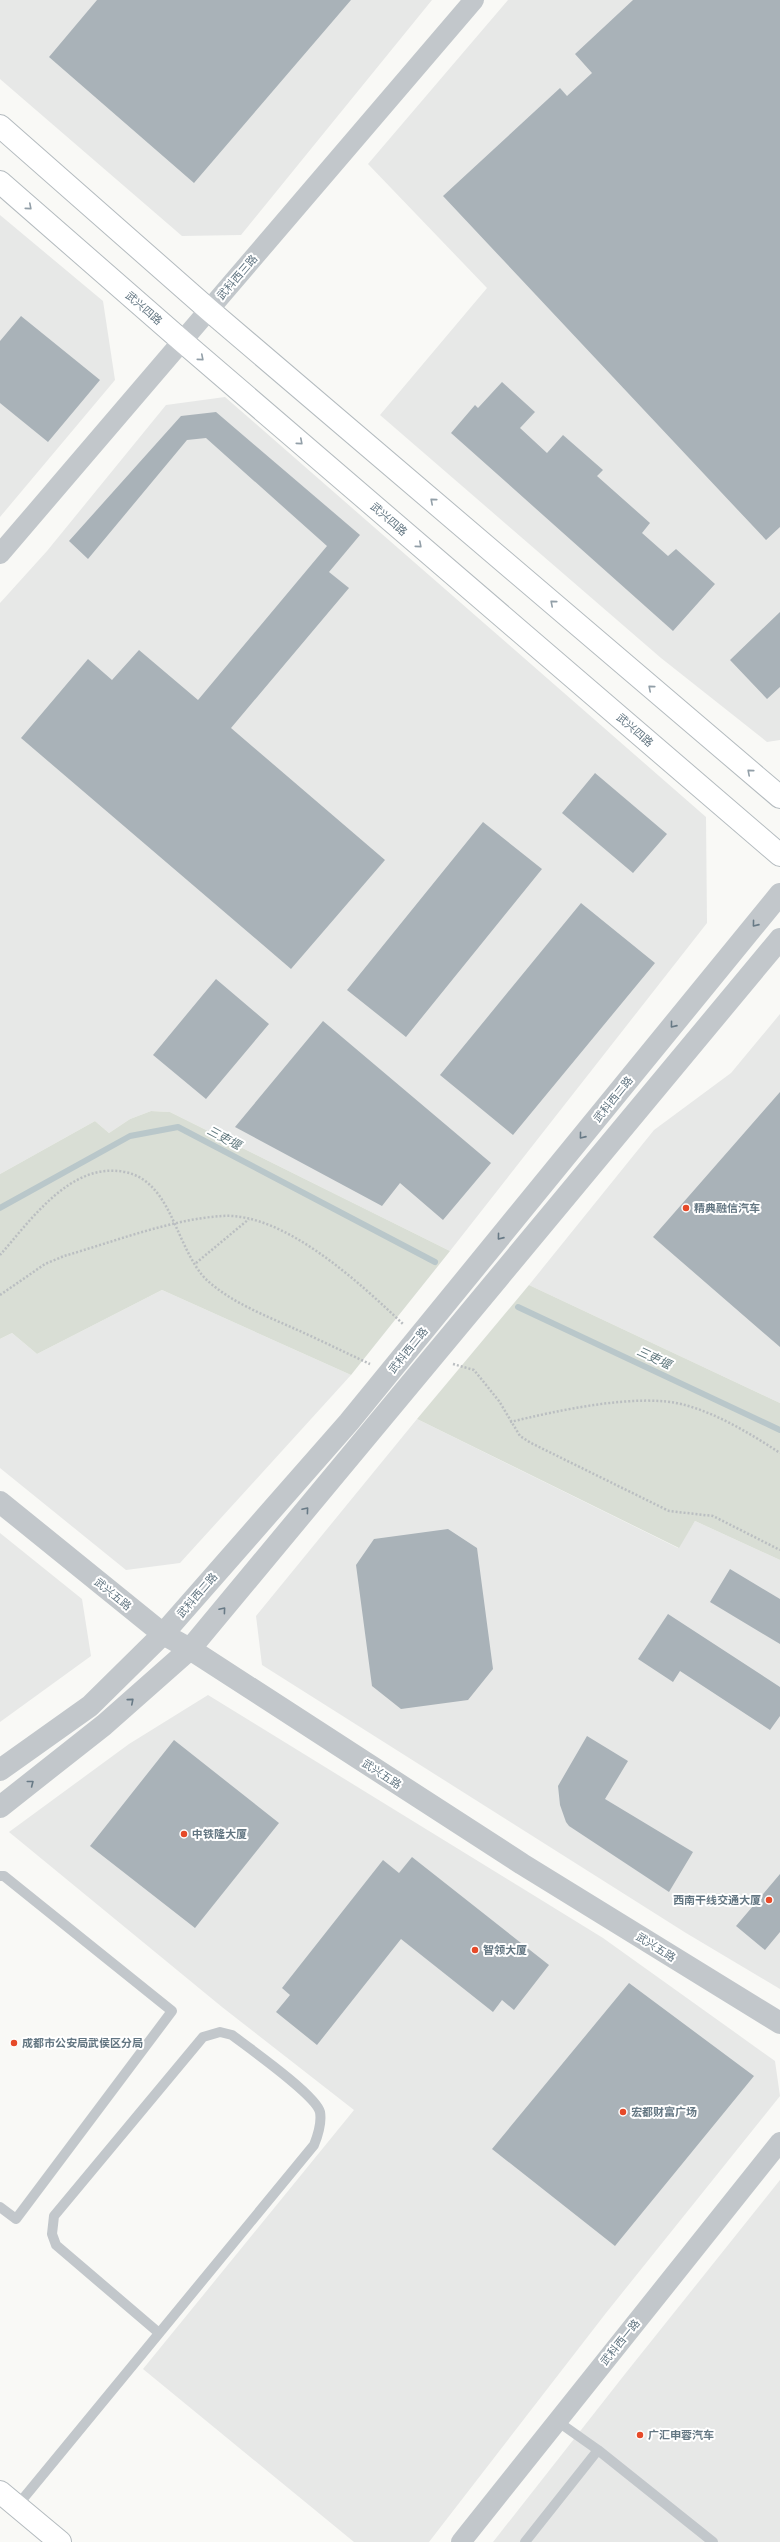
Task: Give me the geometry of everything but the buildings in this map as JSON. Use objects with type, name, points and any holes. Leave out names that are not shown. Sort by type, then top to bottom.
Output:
[{"type":"main road","points":[[0,126],[209,310],[780,797]]},
{"type":"main road","name":"武兴四路","points":[[0,182],[182,341],[780,855]]},
{"type":"main road","points":[[0,2492],[60,2542]]},
{"type":"street","name":"武科西三路","points":[[0,554],[474,0]]},
{"type":"street","name":"武科西二路","points":[[0,1770],[90,1706],[163,1634],[349,1422],[780,894]]},
{"type":"street","points":[[0,1808],[104,1725],[190,1649],[780,939]]},
{"type":"street","name":"武兴五路","points":[[0,1502],[163,1634],[190,1649],[522,1864],[780,2023]]},
{"type":"street","name":"武科西一路","points":[[461,2542],[780,2142]]},
{"type":"lane","points":[[0,1876],[4,1876],[172,2011],[16,2219],[0,2207]]},
{"type":"lane","points":[[17,2506],[314,2145],[320,2131],[320,2111],[309,2096],[232,2035],[220,2032],[203,2037],[54,2216],[52,2234],[56,2245],[159,2333]]},
{"type":"lane","points":[[557,2421],[598,2450],[713,2542]]},
{"type":"lane","points":[[525,2542],[598,2450]]},
{"type":"path","points":[[0,1255],[42,1208],[61,1191],[98,1172],[113,1170],[130,1173],[149,1182],[158,1193],[207,1281],[255,1311],[389,1373]]},
{"type":"path","points":[[0,1295],[45,1264],[64,1256],[175,1224],[223,1216],[250,1218],[294,1237],[358,1281],[417,1338]]},
{"type":"path","points":[[196,1263],[250,1218]]},
{"type":"path","points":[[428,1362],[455,1364],[474,1370],[500,1401],[510,1422],[520,1436],[531,1443],[669,1511],[713,1516],[780,1550]]},
{"type":"path","points":[[510,1422],[558,1410],[600,1404],[649,1401],[684,1404],[717,1417],[780,1453]]},
{"type":"shaded area","points":[[0,0],[432,0],[241,235],[182,236],[0,79]]},
{"type":"shaded area","points":[[508,0],[780,0],[780,740],[767,742],[661,658],[380,415],[487,288],[368,164]]},
{"type":"shaded area","points":[[0,215],[103,301],[115,380],[0,517]]},
{"type":"shaded area","points":[[225,397],[706,817],[707,923],[450,1251],[170,1112],[151,1111],[130,1119],[109,1133],[95,1121],[0,1174],[0,603],[47,551],[166,405]]},
{"type":"shaded area","name":"精典融信汽车","points":[[780,1014],[780,1403],[529,1285],[654,1130],[731,1073]]},
{"type":"shaded area","points":[[151,1111],[170,1112],[450,1251],[351,1375],[162,1290],[37,1354],[12,1333],[0,1339],[0,1174],[95,1121],[109,1133],[130,1119]]},
{"type":"shaded area","points":[[529,1285],[780,1403],[780,1560],[695,1521],[679,1548],[417,1419]]},
{"type":"shaded area","points":[[162,1290],[351,1375],[180,1563],[126,1570],[0,1468],[0,1339],[12,1333],[37,1354]]},
{"type":"shaded area","points":[[417,1419],[678,1548],[695,1521],[780,1560],[780,1989],[686,1933],[262,1665],[256,1616]]},
{"type":"shaded area","points":[[0,1533],[82,1599],[91,1656],[0,1722]]},
{"type":"shaded area","points":[[208,1695],[603,1938],[775,2061],[780,2096],[606,2313],[429,2542],[354,2542],[143,2369],[354,2110],[222,2007],[9,1832],[129,1744]]},
{"type":"shaded area","points":[[780,2180],[780,2542],[493,2542],[625,2374]]},
{"type":"waterway","name":"三吏堰","points":[[0,1208],[130,1136],[178,1127],[435,1262]]},
{"type":"waterway","name":"三吏堰","points":[[518,1307],[780,1430]]},
{"type":"place","name":"精典融信汽车","points":[[686,1208]]},
{"type":"place","name":"中铁隆大厦","points":[[184,1834]]},
{"type":"place","name":"西南干线交通大厦","points":[[769,1900]]},
{"type":"place","name":"智领大厦","points":[[475,1950]]},
{"type":"place","name":"成都市公安局武侯区分局","points":[[14,2043]]},
{"type":"place","name":"宏都财富广场","points":[[623,2112]]},
{"type":"place","name":"广汇申蓉汽车","points":[[640,2435]]}]
